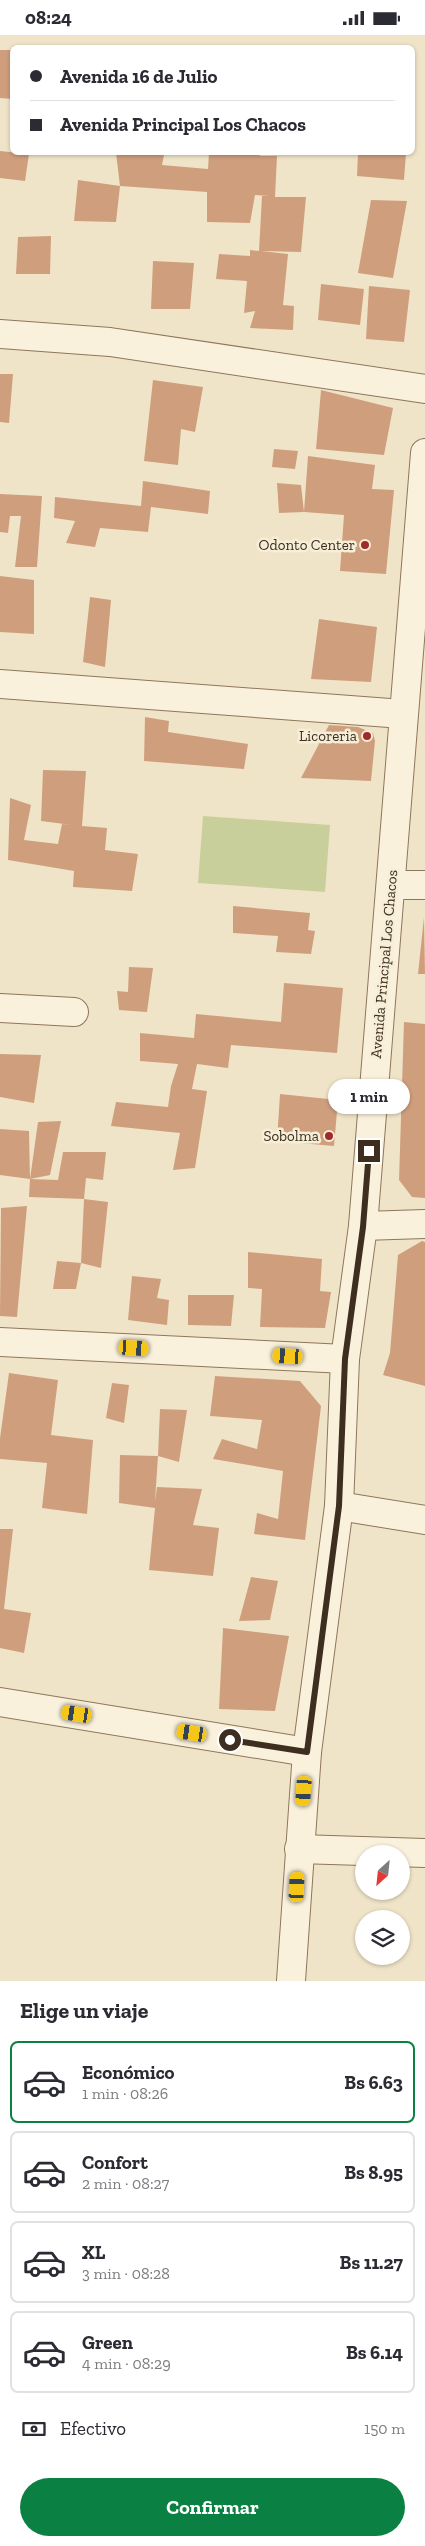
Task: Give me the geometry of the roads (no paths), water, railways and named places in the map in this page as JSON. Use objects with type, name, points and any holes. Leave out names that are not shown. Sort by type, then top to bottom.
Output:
[{"type":"street","points":[[0,334],[110,342],[425,389]]},
{"type":"street","name":"Avenida Principal Los Chacos","points":[[291,1981],[307,1752],[339,1506],[345,1359],[363,1227],[403,713],[420,558],[425,453]]},
{"type":"street","points":[[0,684],[403,713]]},
{"type":"street","points":[[391,885],[425,885]]},
{"type":"street","points":[[0,1008],[74,1011]]},
{"type":"street","points":[[363,1227],[425,1224]]},
{"type":"street","points":[[0,1342],[345,1359]]},
{"type":"street","points":[[339,1506],[425,1520]]},
{"type":"street","points":[[0,1702],[307,1752]]},
{"type":"street","points":[[299,1849],[425,1853]]},
{"type":"place","name":"Odonto Center","points":[[365,545]]},
{"type":"place","name":"Licoreria","points":[[367,736]]},
{"type":"place","name":"Sobolma","points":[[329,1136]]}]
